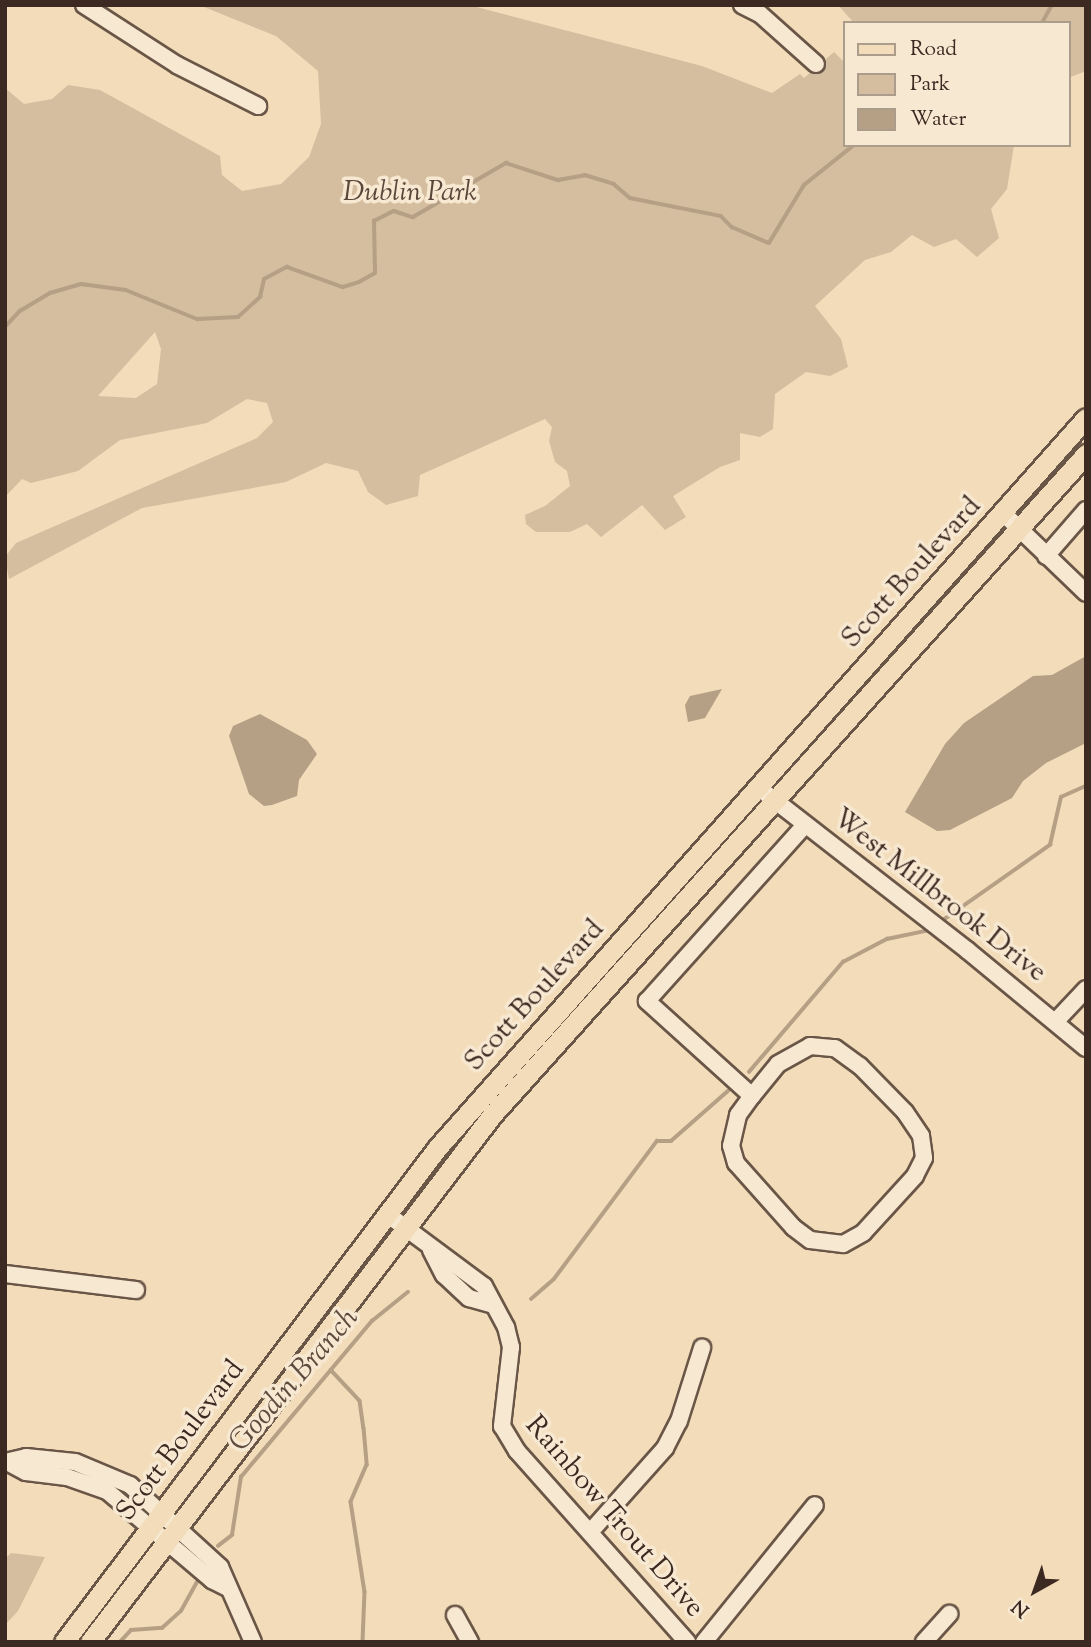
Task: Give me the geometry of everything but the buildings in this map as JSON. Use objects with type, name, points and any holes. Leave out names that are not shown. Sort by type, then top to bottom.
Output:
[{"type":"main road","name":"Scott Boulevard","points":[[64,1642],[461,1119],[1086,418]]},
{"type":"main road","name":"Scott Boulevard","points":[[90,1642],[492,1115],[1086,454]]},
{"type":"street","points":[[84,5],[177,65],[258,106]]},
{"type":"street","points":[[742,5],[760,14],[816,64]]},
{"type":"street","points":[[1046,556],[1086,510]]},
{"type":"street","points":[[1003,513],[1086,593]]},
{"type":"street","name":"West Millbrook Drive","points":[[758,788],[1056,1021],[1086,1048]]},
{"type":"street","points":[[752,1096],[647,1001],[805,825]]},
{"type":"street","points":[[1056,1021],[1086,989]]},
{"type":"street","points":[[810,1046],[835,1048],[860,1066],[921,1136],[924,1158],[892,1204],[863,1233],[844,1244],[810,1240],[793,1227],[736,1163],[732,1131],[752,1096],[778,1065],[810,1046]]},
{"type":"street","name":"Rainbow Trout Drive","points":[[387,1214],[431,1250],[443,1275],[469,1298],[492,1305],[506,1326],[511,1347],[502,1426],[516,1451],[592,1530],[687,1642]]},
{"type":"street","points":[[5,1274],[136,1290]]},
{"type":"street","points":[[592,1530],[664,1448],[679,1421],[702,1348]]},
{"type":"street","points":[[6,1462],[50,1458],[105,1471],[228,1588],[253,1642]]},
{"type":"street","points":[[704,1642],[815,1505]]},
{"type":"street","points":[[924,1642],[949,1614]]},
{"type":"street","points":[[455,1615],[470,1642]]},
{"type":"green space","name":"Dublin Park","points":[[199,5],[469,5],[702,66],[772,93],[800,74],[804,78],[834,52],[842,60],[842,147],[1014,147],[1007,189],[991,209],[999,238],[977,257],[956,239],[934,247],[912,235],[891,252],[865,260],[815,306],[841,339],[848,367],[830,376],[806,372],[775,394],[773,429],[760,437],[740,433],[740,460],[720,467],[673,496],[686,517],[665,530],[642,505],[601,537],[587,524],[570,532],[536,532],[526,524],[525,515],[545,506],[570,486],[567,471],[555,462],[549,441],[552,427],[545,419],[420,475],[418,496],[386,505],[368,492],[358,471],[326,463],[286,482],[142,508],[9,579],[5,557],[16,543],[257,438],[273,422],[267,403],[247,399],[207,423],[120,440],[78,471],[31,483],[22,479],[5,497],[5,88],[24,104],[52,99],[68,85],[100,90],[220,156],[222,175],[242,191],[281,184],[309,157],[321,124],[318,71],[276,36]],"holes":[[[155,332],[161,349],[157,384],[136,398],[98,396]]]},
{"type":"green space","points":[[838,5],[1086,5],[1086,71],[1070,77],[1070,21],[852,21]]},
{"type":"green space","points":[[11,1553],[45,1557],[18,1611],[5,1625],[5,1559]]},
{"type":"water","points":[[1086,656],[1086,743],[1046,763],[1023,781],[1012,798],[950,830],[937,831],[905,812],[945,744],[964,723],[1033,676],[1052,675]]},
{"type":"water","points":[[722,689],[705,718],[688,722],[685,705],[690,696]]},
{"type":"water","points":[[260,714],[307,740],[317,754],[299,780],[297,796],[264,806],[249,794],[229,736],[233,726]]},
{"type":"waterway","points":[[1043,21],[1052,5]]},
{"type":"waterway","points":[[5,327],[20,311],[50,293],[81,284],[126,290],[197,319],[238,317],[260,297],[264,279],[287,267],[343,287],[359,282],[375,273],[374,221],[394,211],[413,217],[506,163],[558,180],[585,175],[614,184],[630,198],[721,216],[732,227],[769,243],[804,185],[852,147]]},
{"type":"waterway","name":"Goodin Branch","points":[[939,923],[1050,845],[1061,797],[1086,786]]},
{"type":"waterway","name":"Goodin Branch","points":[[749,1072],[843,962],[887,939],[930,930]]},
{"type":"waterway","name":"Goodin Branch","points":[[531,1299],[554,1279],[657,1141],[671,1141],[728,1091]]},
{"type":"waterway","name":"Goodin Branch","points":[[218,1546],[232,1535],[241,1477],[372,1321],[408,1292]]},
{"type":"waterway","points":[[331,1370],[360,1401],[364,1428],[367,1465],[351,1502],[365,1592],[363,1642]]},
{"type":"waterway","name":"Goodin Branch","points":[[120,1642],[131,1630],[162,1628],[181,1611],[199,1579]]}]
